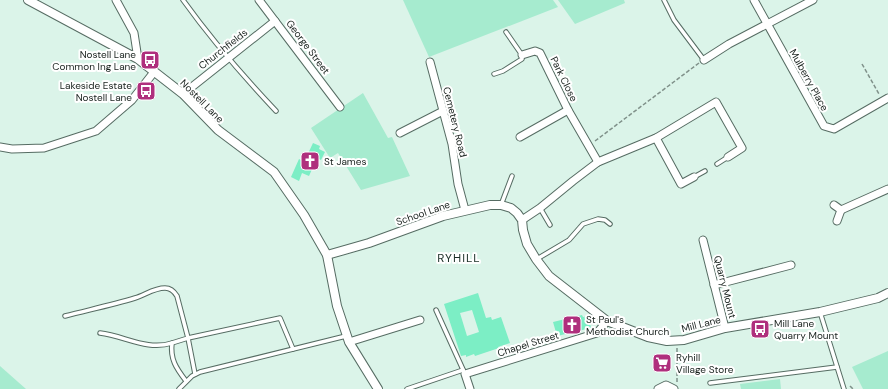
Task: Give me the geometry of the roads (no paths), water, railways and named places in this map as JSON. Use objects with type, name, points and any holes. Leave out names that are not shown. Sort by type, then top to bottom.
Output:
[{"type":"street","name":"Nostell Lane","points":[[28,0],[138,60],[183,94],[218,130],[274,172],[304,215],[328,255]]},
{"type":"street","points":[[116,0],[134,33],[138,60]]},
{"type":"street","name":"George Street","points":[[260,0],[340,107]]},
{"type":"street","name":"Mulberry Place","points":[[754,0],[824,126],[834,129],[886,100]]},
{"type":"street","points":[[704,60],[813,0]]},
{"type":"street","name":"Churchfields","points":[[183,94],[275,21]]},
{"type":"street","name":"Park Close","points":[[522,55],[535,51],[540,53],[568,110],[598,162]]},
{"type":"street","name":"Cemetery Road","points":[[430,62],[452,144],[458,184],[465,210]]},
{"type":"street","points":[[0,148],[44,148],[96,130],[132,100],[154,72]]},
{"type":"street","points":[[501,205],[511,208],[522,220],[540,208],[598,162],[656,138],[716,102],[742,148],[728,157]]},
{"type":"street","name":"Park Close","points":[[520,137],[568,110]]},
{"type":"street","points":[[400,132],[443,111]]},
{"type":"street","points":[[656,138],[681,184],[694,177]]},
{"type":"street","points":[[837,221],[841,210],[888,189]]},
{"type":"street","name":"School Lane","points":[[328,255],[369,243],[443,216],[490,205],[501,205]]},
{"type":"street","points":[[834,205],[841,210]]},
{"type":"street","name":"Mill Lane","points":[[522,220],[527,244],[536,260],[549,276],[607,321],[648,337],[667,341],[703,335],[725,328],[820,312],[878,298],[888,293]]},
{"type":"street","name":"Quarry Mount","points":[[703,240],[725,328]]},
{"type":"street","name":"Quarry Mount","points":[[698,254],[706,251]]},
{"type":"street","points":[[328,255],[336,306],[348,339],[376,388]]},
{"type":"street","points":[[714,285],[791,265]]},
{"type":"street","points":[[348,339],[420,320]]},
{"type":"street","name":"Chapel Street","points":[[464,372],[597,333],[607,321]]},
{"type":"street","points":[[464,372],[470,389]]},
{"type":"street","points":[[658,389],[666,385],[676,387]]},
{"type":"lane","points":[[183,0],[204,29],[244,78],[276,111]]},
{"type":"lane","points":[[664,0],[674,20],[704,60]]},
{"type":"lane","points":[[494,74],[520,62],[522,59],[522,55],[506,32]]},
{"type":"lane","points":[[717,164],[728,157]]},
{"type":"lane","points":[[694,177],[705,171]]},
{"type":"lane","points":[[501,205],[512,176]]},
{"type":"lane","points":[[540,208],[550,226]]},
{"type":"lane","points":[[536,260],[562,245],[573,236],[583,224],[598,219],[605,220],[610,224]]},
{"type":"lane","points":[[65,316],[122,302],[158,289],[170,289],[175,292],[177,296],[188,338],[195,374]]},
{"type":"lane","points":[[407,389],[464,372],[436,310]]},
{"type":"lane","points":[[820,312],[844,389]]},
{"type":"lane","points":[[100,333],[114,334],[147,345],[164,345],[188,338],[280,318],[293,349]]},
{"type":"lane","points":[[179,389],[195,374],[293,349],[348,339]]},
{"type":"lane","points":[[172,343],[171,350],[173,361],[176,368],[186,381]]},
{"type":"lane","points":[[710,383],[837,367]]},
{"type":"place","name":"Nostell Lane Common Ing Lane","points":[[150,60]]},
{"type":"place","name":"Lakeside Estate Nostell Lane","points":[[146,91]]},
{"type":"place","name":"St James","points":[[310,161]]},
{"type":"place","name":"St Paul's Methodist Church","points":[[572,325]]},
{"type":"place","name":"Mill Lane Quarry Mount","points":[[760,329]]},
{"type":"place","name":"Ryhill Village Store","points":[[662,363]]},
{"type":"district","name":"RYHILL","points":[[459,258]]}]
